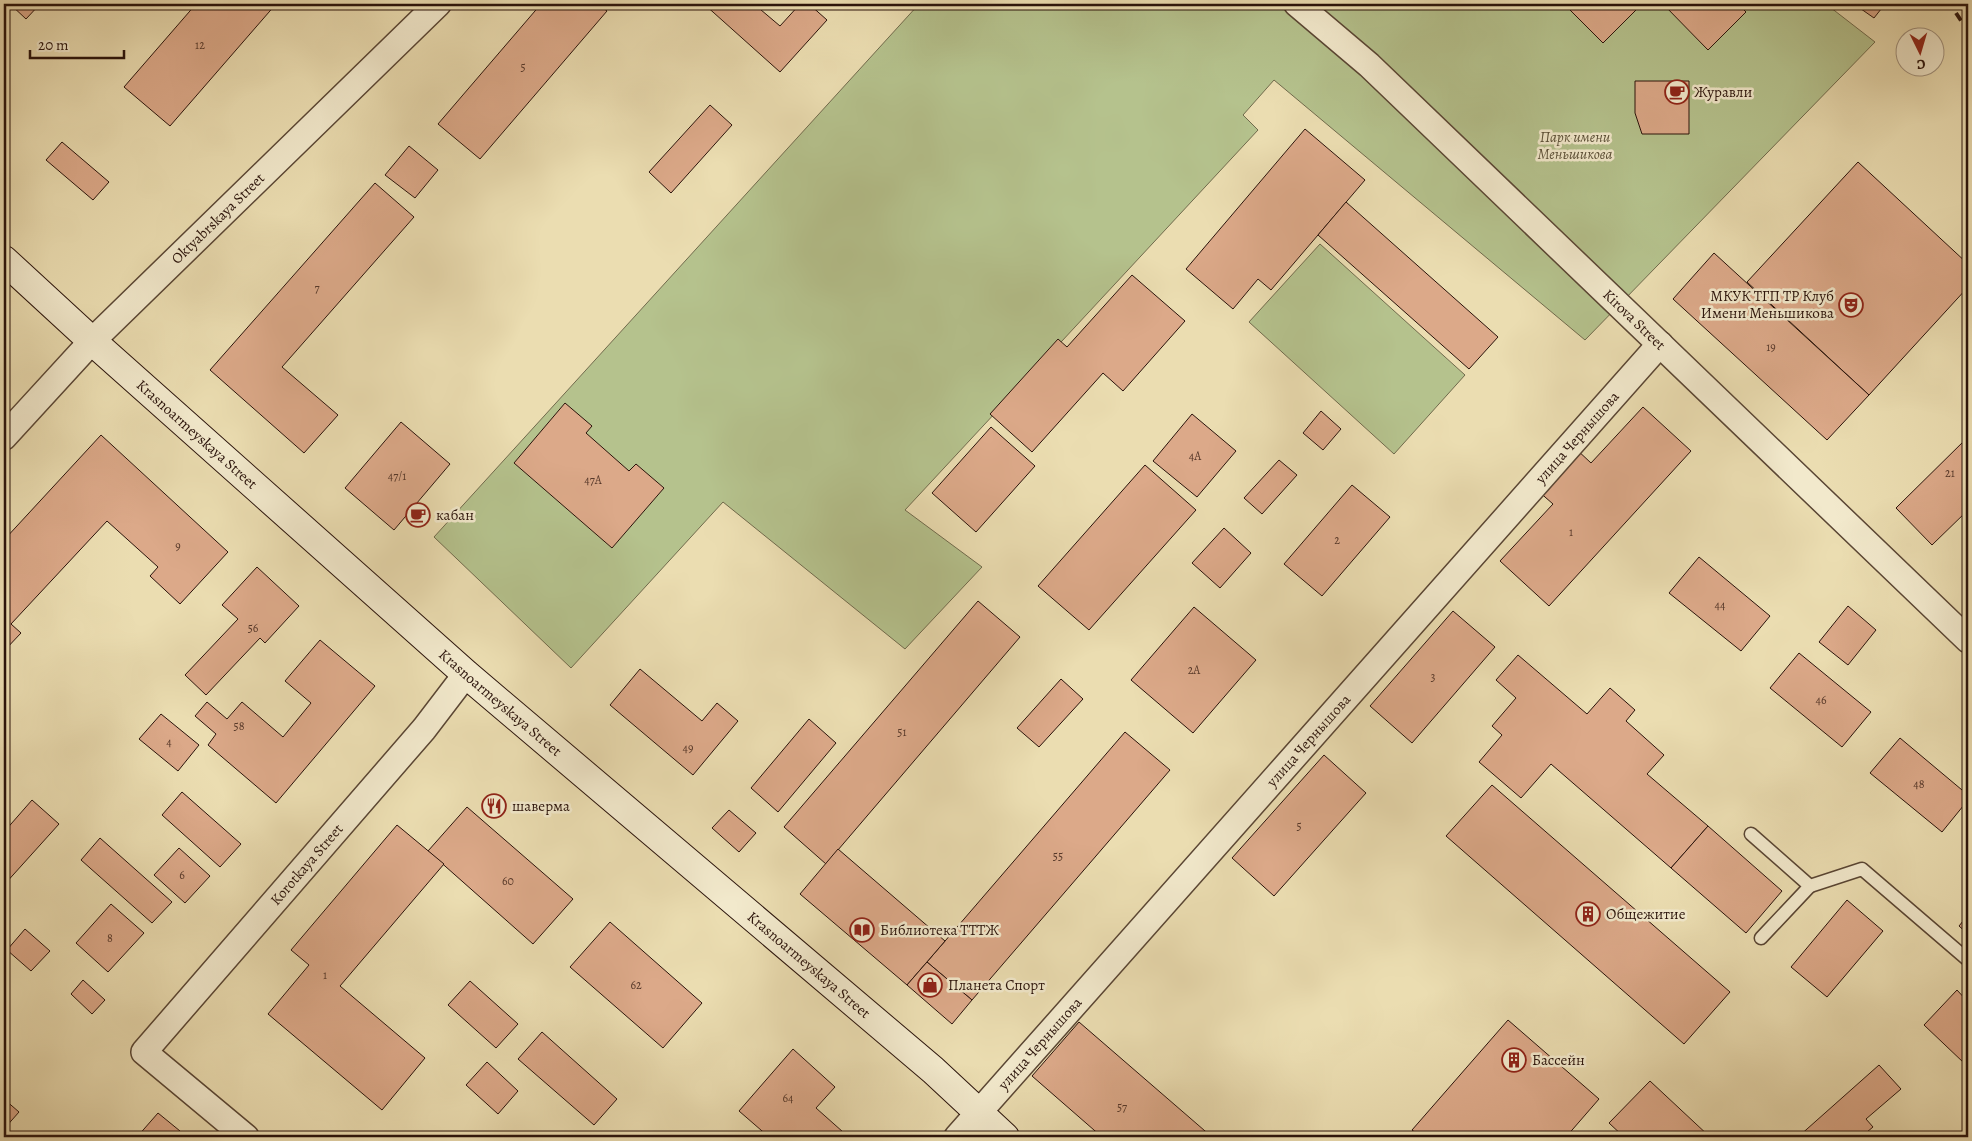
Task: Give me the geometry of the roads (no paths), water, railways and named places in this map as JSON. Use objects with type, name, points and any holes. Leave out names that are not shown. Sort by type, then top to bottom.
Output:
[{"type":"street","name":"Oktyabrskaya Street","points":[[4,437],[92,341],[438,4]]},
{"type":"street","name":"Kirova Street","points":[[1297,4],[1369,65],[1968,640]]},
{"type":"street","name":"Krasnoarmeyskaya Street","points":[[4,260],[92,341],[466,674],[933,1070],[978,1114],[1005,1137]]},
{"type":"street","name":"улица Чернышова","points":[[957,1137],[1001,1090],[1660,344]]},
{"type":"street","name":"Korotkaya Street","points":[[246,1137],[144,1052],[424,729],[466,674]]},
{"type":"lane","points":[[1751,834],[1810,886]]},
{"type":"lane","points":[[1761,938],[1810,886],[1862,869],[1968,960]]},
{"type":"railway","points":[[1956,13],[1968,31]]},
{"type":"place","name":"Журавли","points":[[1677,92]]},
{"type":"place","name":"МКУК ТГП ТР Клуб Имени Меньшикова","points":[[1851,305]]},
{"type":"place","name":"кабан","points":[[418,515]]},
{"type":"place","name":"шаверма","points":[[494,806]]},
{"type":"place","name":"Общежитие","points":[[1588,914]]},
{"type":"place","name":"Библиотека ТТТЖ","points":[[862,930]]},
{"type":"place","name":"Планета Спорт","points":[[930,985]]},
{"type":"place","name":"Бассейн","points":[[1514,1060]]},
{"type":"park label","name":"Парк имени Меньшикова","points":[[1575,146]]}]
